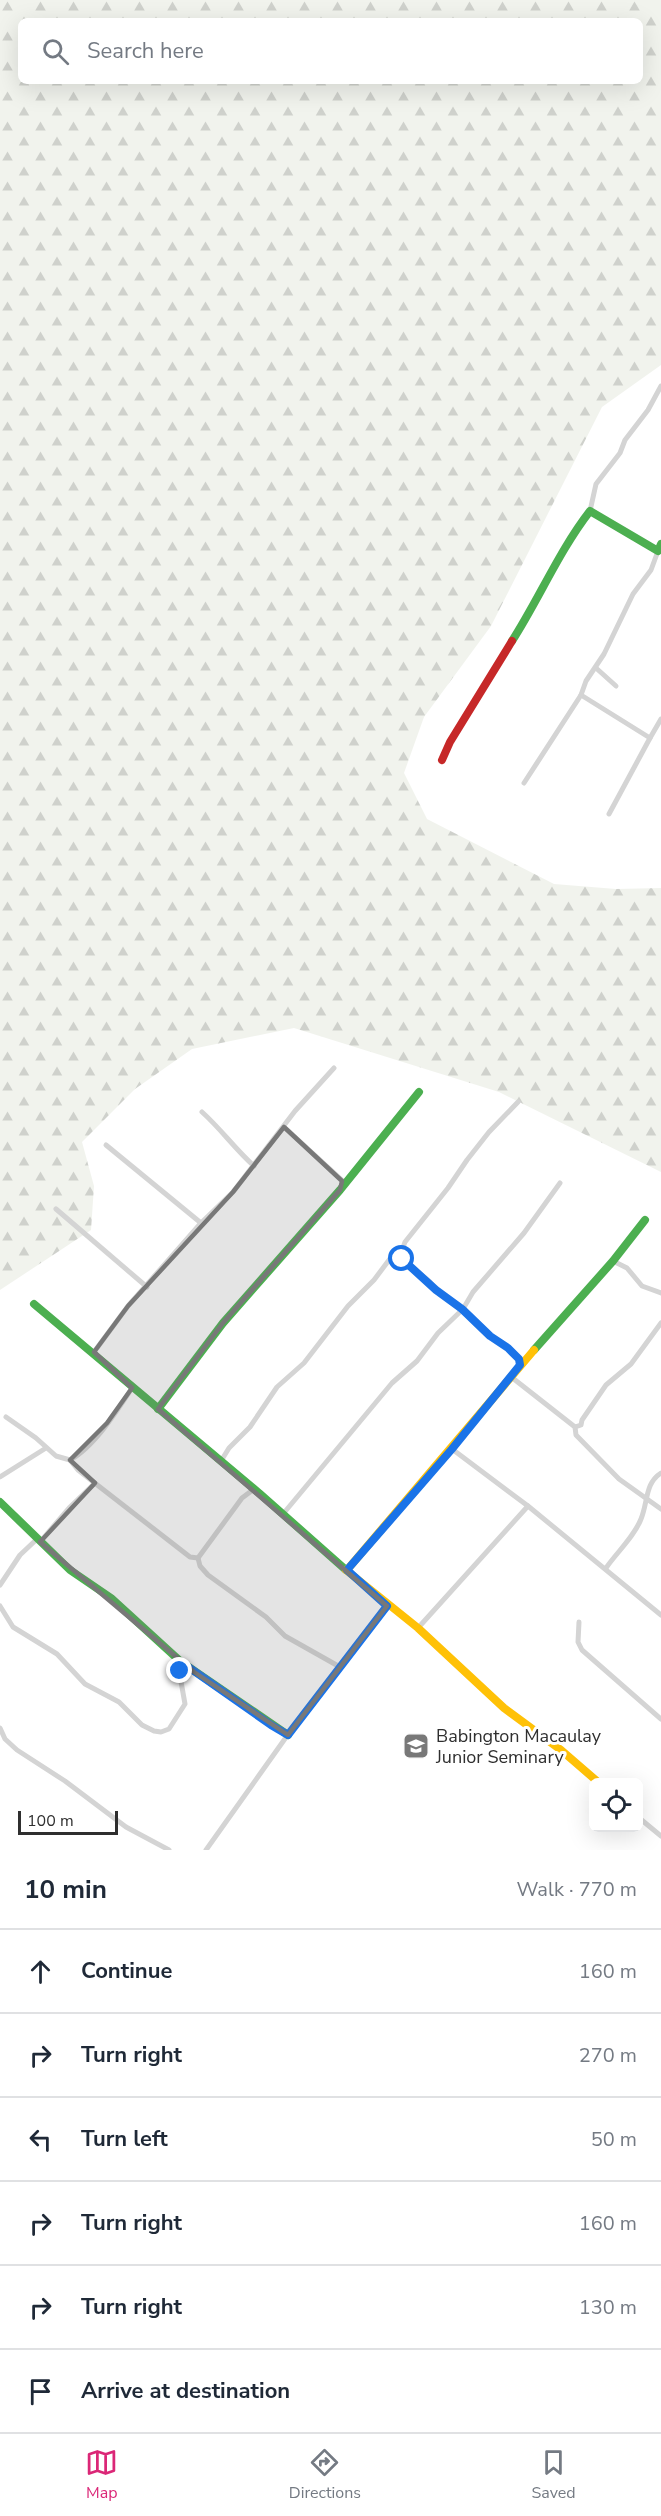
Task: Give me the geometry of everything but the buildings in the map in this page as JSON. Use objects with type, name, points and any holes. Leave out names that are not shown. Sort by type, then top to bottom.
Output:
[{"type":"street","points":[[442,760],[450,742],[538,600],[576,529],[590,511],[596,484],[620,453],[625,440],[648,410],[661,386]]},
{"type":"street","points":[[524,783],[581,695],[586,681],[616,633],[630,600],[651,570],[660,548],[622,534],[590,511]]},
{"type":"street","points":[[596,668],[616,686]]},
{"type":"street","points":[[581,695],[650,738]]},
{"type":"street","points":[[609,814],[661,719]]},
{"type":"street","points":[[94,1352],[128,1306],[201,1223],[217,1209],[254,1166],[295,1111],[334,1068]]},
{"type":"street","points":[[158,1409],[223,1323],[242,1304],[260,1279],[392,1129],[419,1092]]},
{"type":"street","points":[[518,1101],[467,1160],[405,1242],[401,1253],[402,1259],[436,1290],[462,1309],[490,1336],[514,1353],[520,1365]]},
{"type":"street","points":[[201,1112],[224,1132],[234,1148],[254,1166]]},
{"type":"street","points":[[284,1127],[345,1183]]},
{"type":"street","points":[[106,1145],[201,1223]]},
{"type":"street","points":[[283,1514],[392,1383],[417,1361],[462,1309],[473,1292],[524,1233],[560,1183]]},
{"type":"street","points":[[56,1209],[147,1287]]},
{"type":"street","points":[[347,1570],[452,1449],[510,1376],[613,1261],[645,1220]]},
{"type":"street","points":[[221,1461],[277,1388],[304,1363],[348,1306],[374,1280],[392,1256],[401,1253]]},
{"type":"street","points":[[613,1261],[627,1268],[642,1286],[661,1293]]},
{"type":"street","points":[[34,1304],[94,1352],[132,1388],[254,1489],[387,1606],[418,1628],[504,1708],[561,1750],[593,1778]]},
{"type":"street","points":[[575,1427],[581,1425],[582,1420],[606,1386],[631,1364],[661,1323]]},
{"type":"street","points":[[510,1376],[575,1427],[576,1435],[619,1479],[661,1509]]},
{"type":"street","points":[[70,1460],[78,1456],[107,1423],[132,1388]]},
{"type":"street","points":[[6,1417],[36,1438],[56,1456],[70,1460],[78,1470],[190,1557],[198,1558]]},
{"type":"street","points":[[0,1477],[46,1448]]},
{"type":"street","points":[[452,1449],[528,1506],[661,1615]]},
{"type":"street","points":[[606,1568],[634,1532],[643,1514],[653,1479],[661,1473]]},
{"type":"street","points":[[0,1585],[20,1555],[39,1541],[95,1483]]},
{"type":"street","points":[[198,1558],[242,1498],[254,1489]]},
{"type":"street","points":[[0,1502],[70,1570],[111,1598],[184,1664],[288,1735]]},
{"type":"street","points":[[418,1628],[528,1506]]},
{"type":"street","points":[[198,1558],[200,1566],[208,1575],[266,1617],[285,1636],[339,1667]]},
{"type":"street","points":[[0,1606],[5,1611],[8,1623],[57,1654],[85,1684],[119,1702],[142,1725],[154,1731],[170,1729],[185,1704],[180,1676],[184,1664]]},
{"type":"street","points":[[206,1850],[288,1735],[387,1606]]},
{"type":"street","points":[[579,1622],[578,1642],[582,1650],[661,1719]]},
{"type":"street","points":[[0,1728],[10,1746],[64,1781],[126,1827],[170,1850]]},
{"type":"street","points":[[643,1820],[661,1836]]},
{"type":"highlighted area","points":[[284,1127],[342,1181],[340,1190],[223,1323],[158,1409],[387,1606],[288,1735],[194,1672],[40,1542],[95,1483],[70,1460],[107,1423],[132,1388],[94,1352],[128,1306],[233,1192]]},
{"type":"green space","points":[[0,0],[661,0],[661,365],[602,407],[491,626],[424,717],[404,773],[427,819],[554,884],[616,889],[661,888],[661,1172],[499,1092],[294,1028],[192,1049],[135,1089],[82,1142],[94,1186],[91,1230],[0,1290]]},
{"type":"traffic: fast","points":[[512,641],[569,542],[590,511],[658,551],[661,544]]},
{"type":"traffic: fast","points":[[158,1409],[223,1323],[340,1190],[419,1092]]},
{"type":"traffic: fast","points":[[534,1350],[613,1261],[645,1220]]},
{"type":"traffic: fast","points":[[34,1304],[259,1493],[346,1570]]},
{"type":"traffic: fast","points":[[0,1502],[70,1570],[111,1598],[180,1661],[288,1735]]},
{"type":"traffic: slow","points":[[347,1570],[534,1350]]},
{"type":"traffic: slow","points":[[346,1570],[418,1628],[504,1708],[561,1750],[593,1778]]},
{"type":"traffic: jam","points":[[442,760],[450,742],[512,641]]},
{"type":"place","name":"Babington Macaulay Junior Seminary","points":[[416,1746]]},
{"type":"route","points":[[180,1671],[184,1664],[288,1735],[387,1606],[347,1570],[428,1478],[520,1365],[514,1353],[490,1336],[462,1309],[436,1290],[430,1282],[402,1259]]}]
